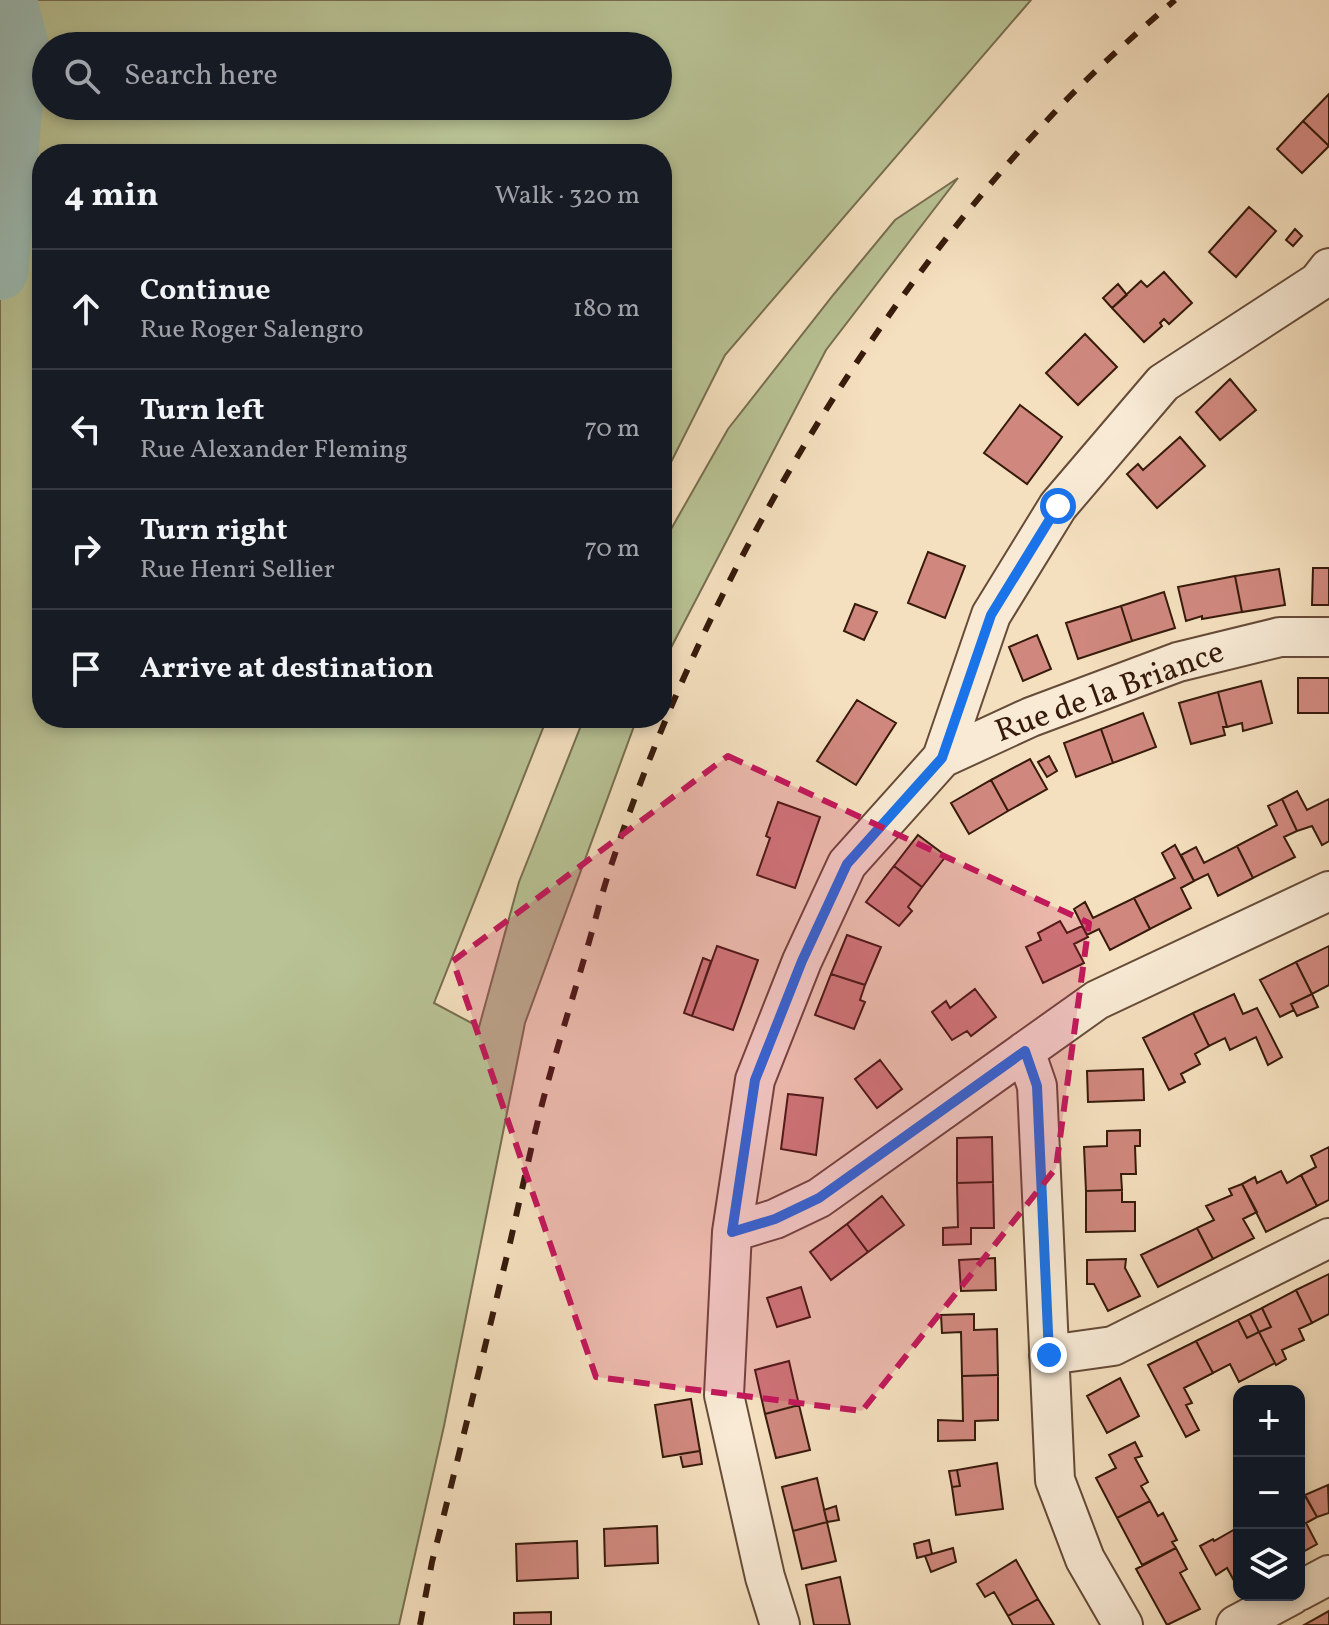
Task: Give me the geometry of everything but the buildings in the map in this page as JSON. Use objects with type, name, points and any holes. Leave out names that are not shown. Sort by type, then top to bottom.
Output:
[{"type":"street","points":[[780,1625],[765,1577],[724,1395],[732,1232],[755,1080],[802,961],[847,864],[942,758],[991,615],[1058,506],[1163,383],[1318,282],[1329,268]]},
{"type":"street","name":"Rue de la Briance","points":[[942,758],[1031,717],[1178,662],[1280,637],[1329,637]]},
{"type":"street","points":[[732,1232],[775,1219],[819,1198],[1097,1000],[1329,891]]},
{"type":"street","points":[[1025,1051],[1037,1086],[1055,1480],[1085,1559],[1123,1625]]},
{"type":"street","points":[[1049,1355],[1113,1346],[1329,1238]]},
{"type":"street","points":[[1305,1588],[1329,1575]]},
{"type":"street","points":[[1236,1625],[1281,1601]]},
{"type":"highlighted area","points":[[728,756],[1089,923],[1056,1168],[862,1411],[596,1377],[453,961]]},
{"type":"green space","points":[[0,0],[1031,0],[725,355],[672,460],[672,144],[32,144],[32,728],[543,728],[434,1003],[479,1027],[519,882],[580,728],[633,728],[525,1023],[444,1426],[399,1625],[0,1625]]},
{"type":"green space","points":[[958,178],[826,350],[672,646],[672,527],[728,429],[895,220]]},
{"type":"waterway","points":[[0,272],[20,42],[9,0]]},
{"type":"railway","points":[[672,706],[736,569],[789,471],[848,376],[911,284],[979,197],[1052,115],[1175,0]]},
{"type":"railway","points":[[420,1625],[432,1562],[551,1071],[608,875],[663,728]]},
{"type":"route","points":[[1049,1355],[1037,1086],[1025,1051],[819,1198],[775,1219],[732,1232],[755,1080],[802,961],[847,864],[942,758],[991,615],[1058,506]]}]
